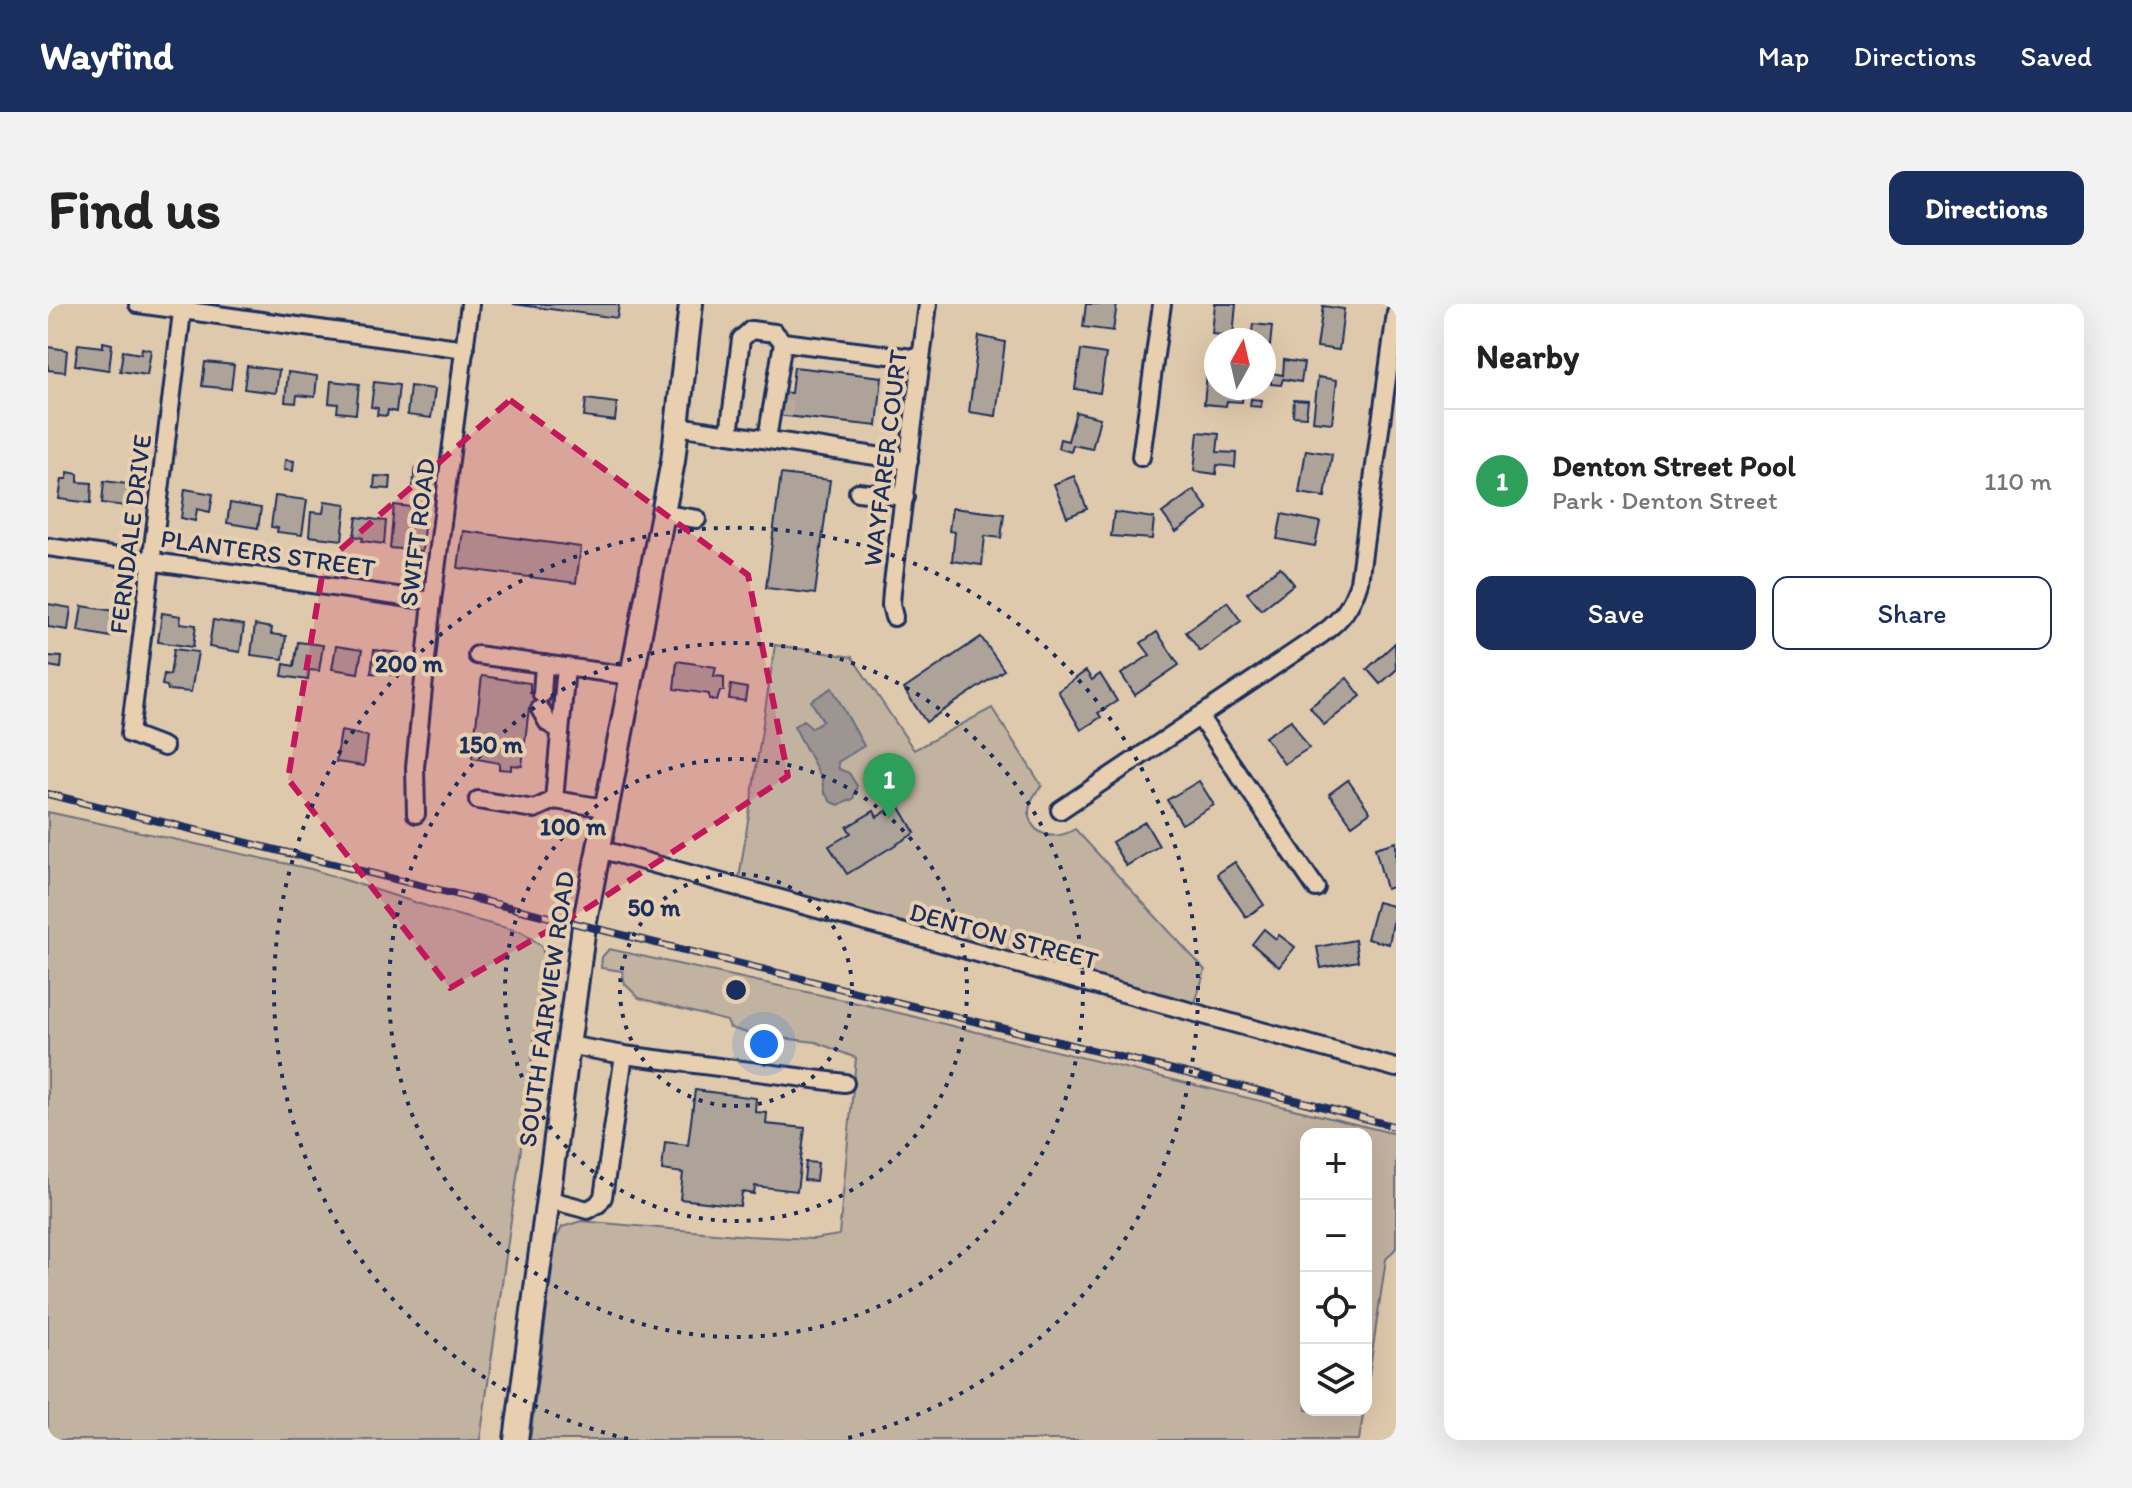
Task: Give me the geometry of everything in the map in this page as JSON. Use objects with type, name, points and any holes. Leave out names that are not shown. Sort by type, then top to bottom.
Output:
[{"type":"main road","name":"SOUTH FAIRVIEW ROAD","points":[[516,1440],[584,926],[664,514],[678,426],[691,304]]},
{"type":"street","points":[[138,304],[183,307],[465,349]]},
{"type":"street","name":"SWIFT ROAD","points":[[416,814],[415,767],[432,601],[470,304]]},
{"type":"street","name":"WAYFARER COURT","points":[[894,617],[892,591],[928,304]]},
{"type":"street","points":[[1141,457],[1162,304]]},
{"type":"street","name":"FERNDALE DRIVE","points":[[164,747],[130,734],[183,307]]},
{"type":"street","points":[[1060,810],[1322,634],[1340,620],[1353,602],[1359,582],[1396,313]]},
{"type":"street","points":[[729,434],[741,339],[751,330],[775,333],[783,342],[921,359]]},
{"type":"street","points":[[768,436],[783,342]]},
{"type":"street","points":[[778,374],[786,393]]},
{"type":"street","points":[[768,436],[784,416]]},
{"type":"street","points":[[678,426],[768,436],[909,461]]},
{"type":"street","points":[[858,492],[905,497]]},
{"type":"street","points":[[664,514],[697,519]]},
{"type":"street","name":"PLANTERS STREET","points":[[48,547],[432,601]]},
{"type":"street","points":[[477,655],[631,676]]},
{"type":"street","points":[[544,664],[541,702],[548,723],[560,730]]},
{"type":"street","points":[[554,800],[566,667]]},
{"type":"street","points":[[1199,716],[1316,888]]},
{"type":"street","points":[[478,800],[534,809],[554,800],[606,808]]},
{"type":"street","name":"DENTON STREET","points":[[599,849],[1396,1068]]},
{"type":"street","points":[[568,1045],[845,1083]]},
{"type":"street","points":[[547,1199],[588,1210],[603,1197],[624,1055]]},
{"type":"highlighted area","points":[[510,400],[748,575],[788,776],[589,907],[450,988],[288,779],[324,564]]},
{"type":"shaded area","points":[[775,645],[852,657],[914,750],[992,708],[1042,786],[1029,809],[1034,827],[1051,836],[1075,829],[1205,970],[1195,1003],[739,879]]},
{"type":"shaded area","points":[[832,688],[864,746],[838,762],[839,769],[849,773],[857,786],[853,799],[839,805],[831,802],[824,792],[822,779],[794,726],[804,720],[811,728],[823,721],[811,701]]},
{"type":"shaded area","points":[[48,812],[311,869],[442,911],[522,932],[542,946],[544,957],[520,1156],[480,1440],[48,1440]]},
{"type":"shaded area","points":[[609,949],[862,1004],[1371,1128],[1300,1128],[1300,1416],[1363,1416],[1359,1440],[530,1440],[556,1239],[562,1227],[581,1221],[748,1236],[814,1239],[839,1235],[856,1058],[816,1042],[754,1035],[730,1028],[727,1021],[639,998],[625,984],[622,971],[601,968],[602,957]]},
{"type":"shaded area","points":[[1372,1128],[1396,1134],[1396,1248],[1386,1259],[1372,1354]]},
{"type":"building","points":[[513,304],[619,304],[617,318]]},
{"type":"building","points":[[1086,304],[1117,304],[1113,331],[1083,327]]},
{"type":"building","points":[[1215,304],[1236,304],[1234,328],[1213,328]]},
{"type":"building","points":[[1323,306],[1344,309],[1339,350],[1317,347]]},
{"type":"building","points":[[1253,324],[1272,326],[1272,328],[1252,328]]},
{"type":"building","points":[[979,336],[1005,342],[996,416],[969,412]]},
{"type":"building","points":[[103,342],[112,344],[109,370],[75,365],[78,344],[103,347]]},
{"type":"building","points":[[48,347],[67,350],[65,372],[48,370]]},
{"type":"building","points":[[142,348],[151,350],[147,375],[120,371],[123,351],[141,354]]},
{"type":"building","points":[[1081,350],[1106,354],[1100,393],[1075,389]]},
{"type":"building","points":[[1284,360],[1304,363],[1301,382],[1283,379],[1281,385],[1276,384],[1276,374],[1283,375]]},
{"type":"building","points":[[205,362],[234,365],[231,389],[202,386]]},
{"type":"building","points":[[247,366],[279,370],[276,393],[244,389]]},
{"type":"building","points":[[794,367],[882,377],[877,426],[777,415],[779,392],[791,393]]},
{"type":"building","points":[[288,372],[317,376],[315,397],[297,395],[296,403],[285,402]]},
{"type":"building","points":[[1318,377],[1337,380],[1332,423],[1313,421]]},
{"type":"building","points":[[331,381],[359,384],[356,414],[337,412],[338,404],[329,403]]},
{"type":"building","points":[[374,382],[399,385],[396,412],[388,410],[387,416],[377,415],[378,408],[371,407]]},
{"type":"building","points":[[410,386],[435,389],[431,418],[407,415]]},
{"type":"building","points":[[586,399],[617,403],[615,421],[584,417]]},
{"type":"building","points":[[1204,400],[1242,400],[1227,401],[1226,406],[1204,404]]},
{"type":"building","points":[[1251,400],[1262,400],[1261,407],[1250,406]]},
{"type":"building","points":[[1294,400],[1308,401],[1306,417],[1293,416]]},
{"type":"building","points":[[1076,412],[1100,418],[1092,449],[1073,445],[1071,452],[1058,448],[1060,439],[1068,441]]},
{"type":"building","points":[[1198,432],[1219,434],[1217,452],[1236,453],[1235,467],[1217,465],[1216,474],[1194,471]]},
{"type":"building","points":[[1306,450],[1332,454],[1325,497],[1299,493]]},
{"type":"building","points":[[285,460],[294,461],[293,471],[284,470]]},
{"type":"building","points":[[415,468],[428,470],[426,487],[413,486]]},
{"type":"building","points":[[68,472],[78,474],[78,482],[92,483],[91,503],[59,499],[62,479],[67,479]]},
{"type":"building","points":[[781,474],[830,480],[815,594],[766,588]]},
{"type":"building","points":[[375,476],[391,477],[390,489],[374,488]]},
{"type":"building","points":[[1074,476],[1087,509],[1067,517],[1054,484]]},
{"type":"building","points":[[104,481],[135,485],[132,507],[102,503]]},
{"type":"building","points":[[185,489],[213,494],[210,512],[197,509],[195,521],[181,518]]},
{"type":"building","points":[[1194,490],[1208,509],[1176,532],[1162,513]]},
{"type":"building","points":[[275,496],[307,500],[302,535],[277,532],[278,528],[271,527]]},
{"type":"building","points":[[325,501],[346,504],[342,540],[309,536],[311,512],[323,513]]},
{"type":"building","points":[[230,503],[261,508],[258,528],[227,523]]},
{"type":"building","points":[[394,505],[420,508],[419,524],[424,525],[422,551],[390,548]]},
{"type":"building","points":[[952,508],[1004,514],[1001,538],[985,536],[982,565],[952,561],[955,532],[949,531]]},
{"type":"building","points":[[1114,512],[1154,518],[1152,539],[1111,536]]},
{"type":"building","points":[[1282,514],[1320,522],[1315,546],[1277,539]]},
{"type":"building","points":[[357,517],[386,521],[384,544],[362,541],[363,538],[354,536]]},
{"type":"building","points":[[463,531],[581,547],[576,583],[458,568]]},
{"type":"building","points":[[1280,567],[1294,584],[1261,610],[1247,593]]},
{"type":"building","points":[[1227,602],[1241,621],[1200,651],[1186,632]]},
{"type":"building","points":[[48,604],[71,608],[68,630],[48,627]]},
{"type":"building","points":[[82,606],[115,611],[111,637],[78,631]]},
{"type":"building","points":[[162,613],[181,616],[180,623],[196,625],[193,647],[158,642]]},
{"type":"building","points":[[213,620],[244,625],[240,652],[209,647]]},
{"type":"building","points":[[255,625],[272,628],[271,634],[286,636],[283,659],[251,655]]},
{"type":"building","points":[[1157,632],[1179,665],[1135,695],[1121,674],[1150,655],[1141,643]]},
{"type":"building","points":[[981,637],[1004,670],[926,722],[904,689]]},
{"type":"building","points":[[298,642],[323,645],[319,671],[309,670],[308,680],[282,676],[284,664],[294,666]]},
{"type":"building","points":[[1395,643],[1396,670],[1380,684],[1367,669]]},
{"type":"building","points":[[336,646],[362,650],[358,673],[332,669]]},
{"type":"building","points":[[174,649],[198,652],[191,692],[168,690],[167,686],[162,685],[164,674],[170,675]]},
{"type":"building","points":[[374,650],[399,653],[397,675],[371,673]]},
{"type":"building","points":[[48,656],[62,657],[61,668],[48,666]]},
{"type":"building","points":[[677,661],[716,667],[714,676],[724,677],[724,691],[720,691],[717,701],[709,699],[709,694],[674,689]]},
{"type":"building","points":[[1086,671],[1092,680],[1100,674],[1117,701],[1098,713],[1101,717],[1081,730],[1058,691]]},
{"type":"building","points":[[482,676],[530,683],[530,693],[553,696],[551,711],[529,708],[522,766],[511,765],[511,770],[499,769],[499,763],[472,758]]},
{"type":"building","points":[[1347,678],[1361,696],[1324,725],[1310,707]]},
{"type":"building","points":[[731,685],[747,688],[745,701],[729,699]]},
{"type":"building","points":[[1291,720],[1309,748],[1284,764],[1265,737]]},
{"type":"building","points":[[341,731],[368,736],[364,766],[336,762]]},
{"type":"building","points":[[1348,780],[1370,812],[1352,825],[1329,794]]},
{"type":"building","points":[[1199,781],[1214,805],[1182,824],[1167,800]]},
{"type":"building","points":[[898,804],[915,833],[847,874],[829,846],[851,833],[847,827],[874,811],[877,817]]},
{"type":"building","points":[[1145,822],[1159,846],[1126,866],[1112,842]]},
{"type":"building","points":[[1396,842],[1396,886],[1386,889],[1375,848]]},
{"type":"building","points":[[1235,862],[1264,905],[1246,917],[1217,874]]},
{"type":"building","points":[[1377,902],[1396,907],[1389,944],[1367,939]]},
{"type":"building","points":[[1264,929],[1276,939],[1279,935],[1295,947],[1279,967],[1252,944]]},
{"type":"building","points":[[1355,940],[1358,961],[1321,968],[1317,947]]},
{"type":"building","points":[[695,1090],[756,1098],[755,1112],[767,1113],[766,1124],[805,1128],[797,1191],[755,1186],[754,1194],[742,1192],[740,1206],[680,1199],[683,1173],[662,1170],[665,1142],[688,1145]]},
{"type":"building","points":[[806,1162],[818,1163],[816,1181],[804,1180]]},
{"type":"tunnel","points":[[784,416],[786,393]]},
{"type":"railway","points":[[48,794],[1396,1127]]},
{"type":"place","name":"Denton Street Pool","points":[[889,819]]}]
